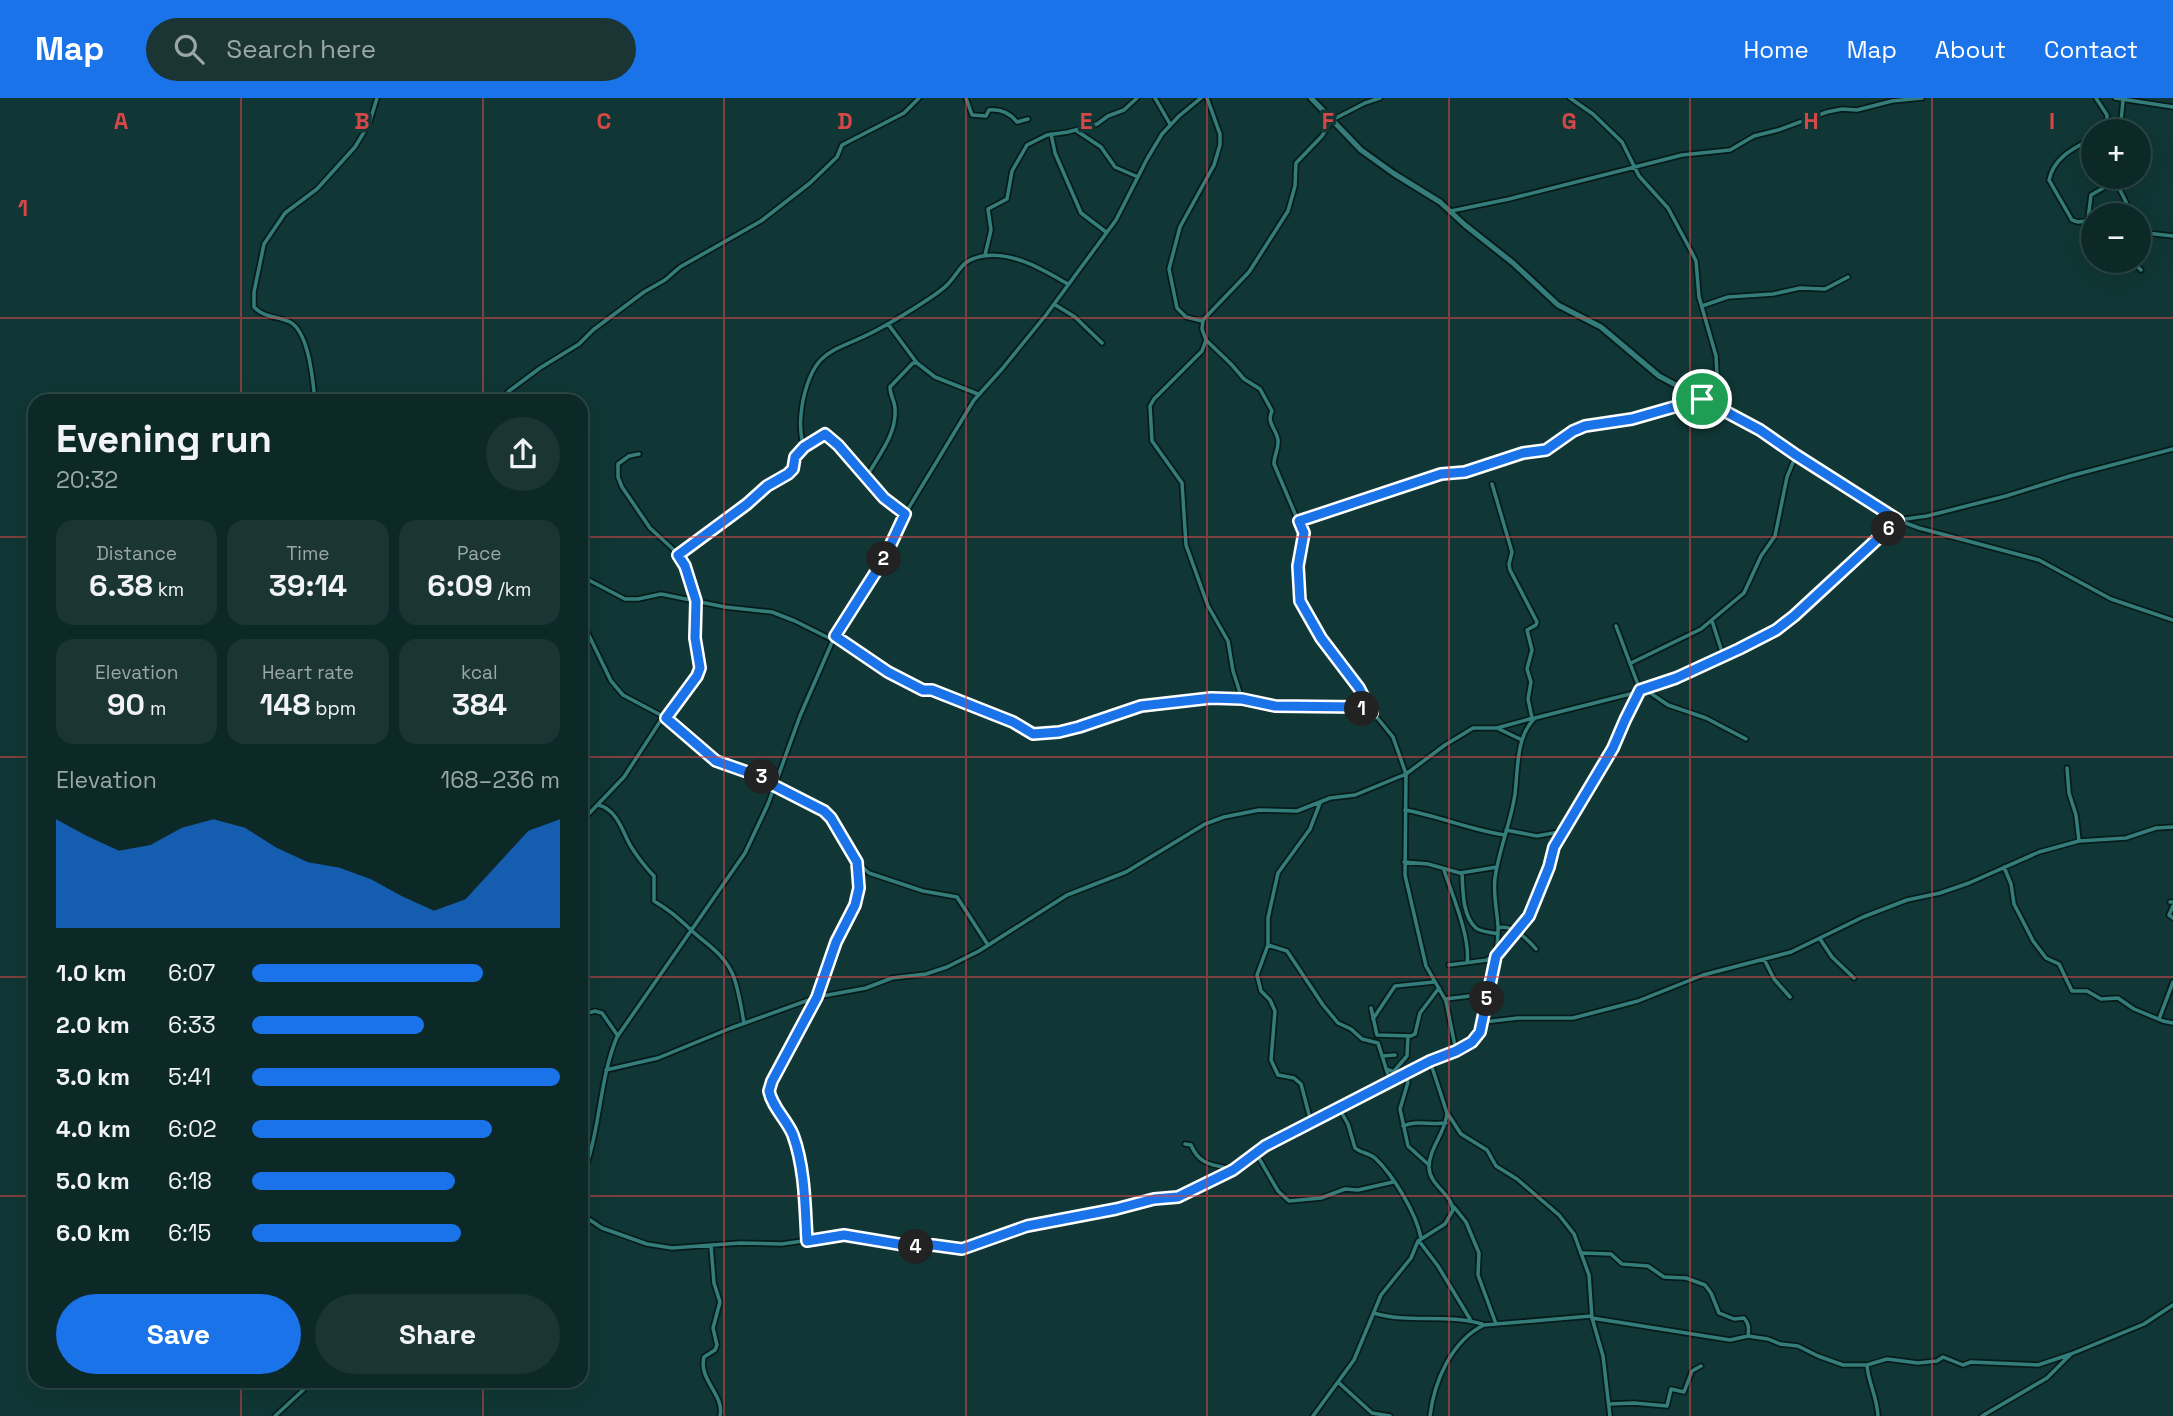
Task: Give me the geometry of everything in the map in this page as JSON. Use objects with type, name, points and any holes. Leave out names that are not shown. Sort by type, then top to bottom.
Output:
[{"type":"main road","points":[[1311,98],[1371,158],[1432,195],[1559,304],[1601,327],[1659,376],[1760,430],[1898,520]]},
{"type":"street","points":[[314,394],[312,370],[298,329],[288,321],[260,313],[254,307],[262,247],[285,213],[317,189],[355,147],[369,124],[377,98]]},
{"type":"street","points":[[507,394],[540,368],[579,344],[593,330],[680,267],[761,221],[810,183],[837,157],[842,145],[904,113],[919,98]]},
{"type":"street","points":[[966,98],[972,115],[986,116],[989,110],[993,109],[1005,112],[1017,122],[1028,119]]},
{"type":"street","points":[[985,255],[991,230],[988,207],[1007,199],[1012,171],[1025,147],[1033,140],[1051,134],[1096,124],[1123,111],[1137,98]]},
{"type":"street","points":[[1155,98],[1170,124]]},
{"type":"street","points":[[588,1161],[606,1070],[618,1036],[745,853],[775,786],[800,714],[834,638],[880,566],[905,514],[978,394],[1002,369],[1054,304],[1122,212],[1156,143],[1170,124],[1201,98]]},
{"type":"street","points":[[1202,321],[1186,317],[1176,305],[1169,269],[1180,228],[1214,165],[1220,145],[1220,134],[1207,98]]},
{"type":"street","points":[[1242,699],[1233,671],[1228,641],[1208,606],[1188,552],[1184,534],[1182,483],[1155,447],[1152,438],[1151,403],[1202,351],[1206,340],[1202,321],[1205,316],[1245,277],[1289,211],[1295,186],[1296,163],[1322,136],[1332,120],[1380,98]]},
{"type":"street","points":[[1570,98],[1593,114],[1622,142],[1646,185],[1668,208],[1696,261],[1701,306],[1716,356],[1717,375],[1713,405]]},
{"type":"street","points":[[1449,211],[1509,200],[1682,155],[1730,150],[1754,136],[1826,112],[1857,110],[1892,101],[1922,98]]},
{"type":"street","points":[[2095,98],[2107,119]]},
{"type":"street","points":[[2115,98],[2173,107]]},
{"type":"street","points":[[2122,119],[2123,101]]},
{"type":"street","points":[[1076,130],[1099,146],[1115,167],[1138,177]]},
{"type":"street","points":[[1051,134],[1055,153],[1081,213],[1106,232]]},
{"type":"street","points":[[2081,145],[2066,153],[2054,167],[2049,180],[2071,220],[2081,221]]},
{"type":"street","points":[[2091,203],[2091,195],[2112,185],[2118,186],[2125,203]]},
{"type":"street","points":[[2151,233],[2173,236]]},
{"type":"street","points":[[804,447],[799,420],[807,381],[815,365],[829,352],[888,324],[948,285],[965,262],[985,255],[999,256],[1032,264],[1068,284]]},
{"type":"street","points":[[1701,306],[1728,297],[1800,288],[1821,290],[1848,277]]},
{"type":"street","points":[[1054,304],[1075,317],[1102,343]]},
{"type":"street","points":[[888,324],[918,363],[935,377],[978,394]]},
{"type":"street","points":[[1206,340],[1244,379],[1260,389],[1268,402],[1272,411],[1269,418],[1277,433],[1279,445],[1274,464],[1304,533],[1298,566],[1300,601],[1321,638],[1359,688],[1372,713]]},
{"type":"street","points":[[866,478],[886,444],[894,420],[895,407],[890,387],[911,365],[918,363]]},
{"type":"street","points":[[1299,521],[1441,474],[1465,472],[1523,453],[1546,450],[1585,426],[1632,419],[1702,399]]},
{"type":"street","points":[[678,555],[767,486],[788,474],[793,469],[794,459],[804,447],[825,434],[838,445],[884,498],[905,514]]},
{"type":"street","points":[[606,1070],[658,1058],[817,997],[866,988],[892,978],[936,971],[958,962],[1067,895],[1126,872],[1205,824],[1259,810],[1297,811],[1331,798],[1355,795],[1406,774],[1445,745],[1474,728],[1497,728],[1643,690],[1723,656],[1762,638],[1794,616],[1898,520],[1927,516],[1997,498],[2104,466],[2173,449]]},
{"type":"street","points":[[588,815],[624,777],[699,671],[695,638],[696,601],[685,566],[678,555],[650,528],[619,481],[617,469],[620,461],[639,454]]},
{"type":"street","points":[[1631,663],[1664,645],[1680,640],[1712,621],[1744,593],[1761,556],[1774,538],[1787,477],[1796,455]]},
{"type":"street","points":[[1492,484],[1512,552],[1510,570],[1537,622],[1527,630],[1532,650],[1527,669],[1531,682],[1528,699],[1534,718]]},
{"type":"street","points":[[1898,520],[2039,560],[2111,599],[2173,621]]},
{"type":"street","points":[[588,580],[625,598],[639,599],[661,594],[772,612],[834,638],[888,672],[923,690],[932,690],[1004,719],[1033,734],[1059,732],[1149,705],[1168,705],[1211,698],[1242,699],[1275,706],[1357,707],[1372,713],[1385,724],[1394,737],[1406,774],[1405,876],[1426,967],[1446,999],[1456,1051]]},
{"type":"street","points":[[1712,621],[1723,656]]},
{"type":"street","points":[[1616,626],[1643,690],[1668,705],[1706,718],[1746,739]]},
{"type":"street","points":[[588,633],[616,689],[623,695],[665,717],[716,761],[767,779],[827,814],[864,870],[923,891],[957,897],[988,945]]},
{"type":"street","points":[[1449,965],[1487,960],[1517,932],[1529,916],[1549,867],[1554,847],[1613,748],[1625,720],[1643,690]]},
{"type":"street","points":[[588,1219],[601,1228],[647,1244],[677,1248],[740,1242],[782,1244],[844,1235],[916,1247],[933,1245],[969,1248],[1027,1226],[1154,1199],[1178,1197],[1233,1170],[1256,1153],[1311,1122],[1430,1061],[1456,1051],[1476,1038],[1484,1022],[1496,954],[1498,928],[1494,889],[1497,867],[1514,798],[1522,740],[1525,729],[1534,718]]},
{"type":"street","points":[[1497,728],[1522,740]]},
{"type":"street","points":[[2067,768],[2068,793],[2076,815],[2079,841]]},
{"type":"street","points":[[1311,1122],[1301,1084],[1294,1078],[1278,1075],[1272,1064],[1275,1011],[1270,1000],[1261,991],[1257,978],[1268,945],[1268,918],[1278,873],[1311,828],[1320,803]]},
{"type":"street","points":[[598,805],[607,808],[624,829],[642,863],[654,876],[653,899],[676,914],[690,929],[707,941],[731,969],[737,984],[744,1024]]},
{"type":"street","points":[[1405,810],[1485,832],[1537,836],[1565,831]]},
{"type":"street","points":[[1484,1022],[1518,1018],[1573,1018],[1638,1001],[1703,975],[1791,952],[1842,926],[1907,900],[1940,893],[2039,852],[2079,841],[2126,838],[2156,828],[2173,827]]},
{"type":"street","points":[[807,1241],[805,1200],[797,1147],[792,1132],[769,1091],[817,997],[836,942],[858,896],[857,862]]},
{"type":"street","points":[[1404,862],[1428,864],[1462,873],[1497,867]]},
{"type":"street","points":[[2004,867],[2011,884],[2014,904],[2033,941],[2046,958],[2059,964],[2072,991],[2087,991],[2101,999],[2118,998],[2132,1008],[2173,1023]]},
{"type":"street","points":[[1444,870],[1463,930],[1468,953],[1467,963]]},
{"type":"street","points":[[1462,873],[1465,903],[1474,927],[1498,934]]},
{"type":"street","points":[[2172,903],[2169,915],[2173,918]]},
{"type":"street","points":[[1497,918],[1535,949]]},
{"type":"street","points":[[1498,928],[1504,926]]},
{"type":"street","points":[[1820,939],[1832,957],[1854,978]]},
{"type":"street","points":[[1268,945],[1287,951],[1338,1023],[1351,1029],[1362,1039],[1378,1043]]},
{"type":"street","points":[[1764,959],[1774,979],[1790,997]]},
{"type":"street","points":[[1374,1019],[1395,986],[1434,982]]},
{"type":"street","points":[[2159,1020],[2173,982]]},
{"type":"street","points":[[1377,1035],[1409,1035],[1416,1032],[1416,1021],[1420,1013],[1439,988]]},
{"type":"street","points":[[1446,999],[1488,994]]},
{"type":"street","points":[[1371,1008],[1390,1081]]},
{"type":"street","points":[[588,1014],[595,1011],[602,1013],[618,1036]]},
{"type":"street","points":[[1394,1071],[1407,1056],[1409,1035]]},
{"type":"street","points":[[1382,1056],[1395,1055]]},
{"type":"street","points":[[1430,1061],[1447,1113],[1466,1138],[1487,1150],[1496,1166],[1564,1219],[1574,1234],[1583,1253],[1591,1290],[1592,1317],[1600,1341],[1610,1416]]},
{"type":"street","points":[[1387,1069],[1404,1075],[1408,1082],[1401,1109],[1403,1126],[1409,1148],[1429,1164]]},
{"type":"street","points":[[1339,1108],[1348,1124],[1355,1148],[1374,1157],[1393,1182],[1415,1218],[1419,1239],[1472,1321]]},
{"type":"street","points":[[1447,1113],[1446,1123],[1429,1164],[1432,1177],[1466,1222],[1479,1252],[1478,1275],[1496,1324]]},
{"type":"street","points":[[1403,1126],[1416,1122],[1430,1125],[1446,1123]]},
{"type":"street","points":[[1185,1144],[1191,1145],[1196,1157],[1210,1165],[1233,1170]]},
{"type":"street","points":[[1256,1153],[1278,1191],[1289,1201],[1321,1198],[1345,1189],[1358,1190],[1393,1182]]},
{"type":"street","points":[[1313,1416],[1354,1360],[1381,1295],[1411,1258],[1419,1239],[1446,1223],[1454,1207]]},
{"type":"street","points":[[711,1246],[720,1302],[713,1328],[717,1345],[715,1350],[704,1357],[703,1365],[720,1404],[720,1416]]},
{"type":"street","points":[[1583,1253],[1611,1254],[1622,1264],[1646,1265],[1664,1277],[1686,1278],[1705,1284],[1719,1313],[1734,1319],[1744,1318],[1749,1325],[1748,1336]]},
{"type":"street","points":[[1374,1314],[1389,1318],[1436,1317],[1484,1325],[1592,1317],[1730,1340],[1748,1336],[1798,1346],[1835,1363],[1867,1365],[1883,1359],[1918,1363],[1937,1361],[1943,1357],[1963,1364],[1971,1362],[2034,1365],[2071,1354],[2144,1324],[2173,1305]]},
{"type":"street","points":[[1430,1416],[1432,1396],[1443,1367],[1465,1339],[1484,1325]]},
{"type":"street","points":[[1982,1416],[2047,1378],[2071,1354]]},
{"type":"street","points":[[1867,1365],[1878,1416]]},
{"type":"street","points":[[1609,1405],[1667,1406],[1671,1389],[1684,1392],[1692,1371],[1700,1366]]},
{"type":"street","points":[[1338,1382],[1372,1413],[1390,1416]]},
{"type":"street","points":[[275,1416],[305,1388]]},
{"type":"route","points":[[1702,399],[1760,430],[1898,520],[1776,630],[1697,669],[1640,690],[1605,763],[1554,847],[1549,867],[1529,916],[1496,956],[1484,1022],[1472,1042],[1265,1146],[1233,1170],[1178,1197],[1154,1199],[1027,1226],[962,1249],[933,1245],[916,1247],[844,1235],[807,1241],[805,1200],[797,1147],[792,1132],[772,1101],[769,1091],[817,997],[836,942],[855,905],[859,872],[857,862],[824,811],[775,786],[767,779],[716,761],[666,718],[700,668],[695,638],[696,601],[685,566],[678,555],[767,486],[788,474],[793,469],[795,457],[804,447],[825,434],[838,445],[884,498],[905,514],[891,547],[835,636],[888,672],[923,690],[932,690],[1013,722],[1033,734],[1079,727],[1141,706],[1211,698],[1242,699],[1275,706],[1357,707],[1372,713],[1359,688],[1303,609],[1298,594],[1298,566],[1304,529],[1299,521],[1441,474],[1462,473],[1523,453],[1546,450],[1585,426],[1632,419],[1702,399]]}]
